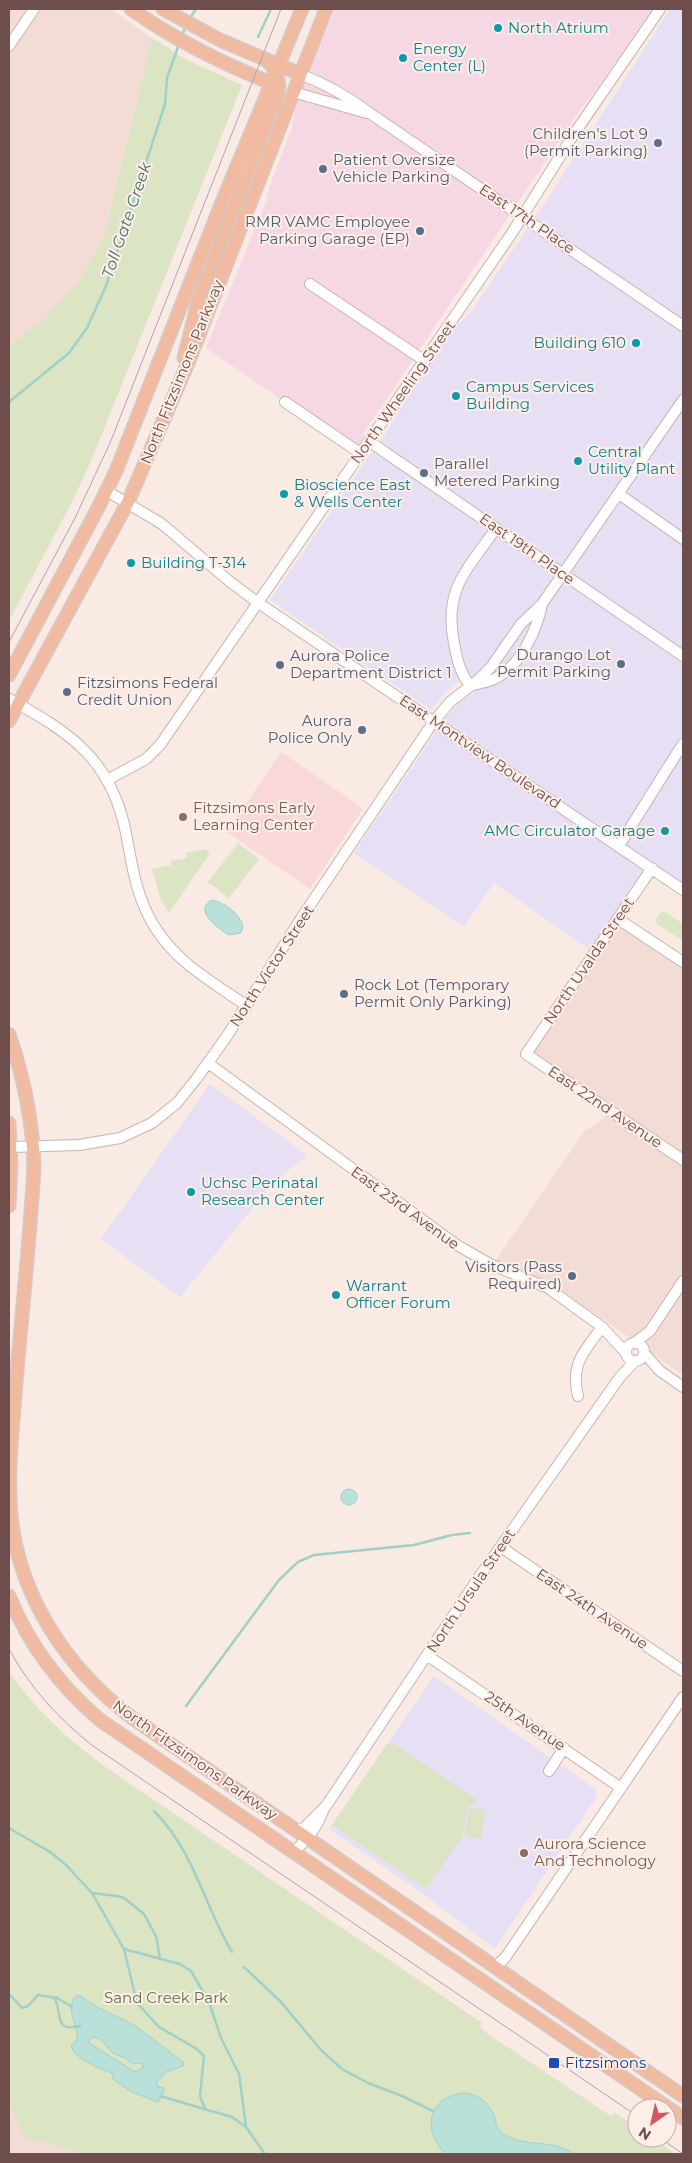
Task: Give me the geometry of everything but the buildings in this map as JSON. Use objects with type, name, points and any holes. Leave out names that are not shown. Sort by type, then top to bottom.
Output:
[{"type":"main road","name":"East 17th Place","points":[[131,9],[166,32],[231,66],[274,74],[300,74]]},
{"type":"main road","name":"East 17th Place","points":[[162,9],[238,48],[274,74],[293,92]]},
{"type":"main road","name":"North Fitzsimons Parkway","points":[[9,674],[107,491],[130,440],[215,220],[302,9]]},
{"type":"main road","name":"North Fitzsimons Parkway","points":[[9,721],[13,701],[128,502],[176,392],[326,9]]},
{"type":"main road","points":[[176,392],[197,303],[277,97],[274,74]]},
{"type":"main road","name":"North Fitzsimons Parkway","points":[[9,1034],[27,1100],[33,1148],[33,1190],[10,1454],[10,1486],[15,1538],[26,1580],[44,1617],[63,1648],[76,1666],[100,1692],[156,1736],[308,1838],[683,2096]]},
{"type":"main road","points":[[9,1123],[11,1147],[9,1206]]},
{"type":"main road","name":"North Fitzsimons Parkway","points":[[9,1596],[24,1628],[58,1680],[87,1709],[123,1737],[683,2118]]},
{"type":"street","points":[[9,46],[34,9]]},
{"type":"street","name":"North Wheeling Street","points":[[107,780],[140,762],[156,750],[360,453],[370,442],[523,217],[574,134],[660,9]]},
{"type":"street","name":"East 17th Place","points":[[300,74],[341,92],[683,326]]},
{"type":"street","name":"East 17th Place","points":[[293,92],[371,114]]},
{"type":"street","points":[[310,284],[425,361]]},
{"type":"street","name":"North Victor Street","points":[[11,1147],[33,1148],[89,1144],[120,1138],[136,1132],[171,1108],[188,1091],[247,1006],[302,917],[434,721],[450,702],[491,667],[521,624],[542,604],[683,400]]},
{"type":"street","points":[[285,402],[360,453]]},
{"type":"street","name":"East 19th Place","points":[[370,442],[683,656]]},
{"type":"street","name":"East Montview Boulevard","points":[[107,491],[162,524],[229,581],[257,602],[683,890]]},
{"type":"street","points":[[619,494],[683,539]]},
{"type":"street","points":[[470,686],[457,663],[451,625],[451,608],[458,585],[496,528]]},
{"type":"street","name":"North Victor Street","points":[[470,686],[496,678],[510,668],[533,632],[542,604]]},
{"type":"street","points":[[13,701],[56,727],[78,743],[92,758],[107,780],[122,816],[137,891],[154,926],[180,958],[247,1006]]},
{"type":"street","points":[[619,846],[641,813],[656,784],[683,744]]},
{"type":"street","name":"North Uvalda Street","points":[[526,1054],[652,868]]},
{"type":"street","points":[[618,918],[683,962]]},
{"type":"street","name":"East 22nd Avenue","points":[[526,1054],[683,1160]]},
{"type":"street","name":"East 23rd Avenue","points":[[208,1064],[457,1246],[494,1266],[548,1288],[602,1327],[631,1357],[660,1371],[683,1386]]},
{"type":"street","points":[[639,1347],[627,1348],[631,1357],[642,1358],[639,1347],[683,1281]]},
{"type":"street","points":[[578,1396],[575,1377],[577,1364],[602,1327]]},
{"type":"street","name":"East 23rd Avenue","points":[[611,1335],[639,1347],[660,1371]]},
{"type":"street","name":"North Ursula Street","points":[[295,1830],[304,1828],[325,1807],[501,1547],[620,1377],[631,1357]]},
{"type":"street","name":"East 24th Avenue","points":[[501,1547],[683,1671]]},
{"type":"street","name":"25th Avenue","points":[[428,1656],[621,1788]]},
{"type":"street","points":[[494,1967],[505,1958],[683,1697]]},
{"type":"street","points":[[549,1771],[564,1748]]},
{"type":"street","name":"North Ursula Street","points":[[294,1852],[319,1823],[325,1807]]},
{"type":"shaded area","points":[[9,9],[111,9],[152,38],[105,234],[80,280],[43,319],[9,346]]},
{"type":"shaded area","points":[[335,9],[652,9],[601,83],[582,107],[363,434],[363,439],[356,450],[206,348],[266,202],[272,180],[292,128],[295,109]]},
{"type":"shaded area","points":[[670,9],[683,9],[683,890],[657,872],[619,924],[599,956],[494,883],[464,927],[354,853],[445,718],[460,702],[475,693],[464,678],[448,689],[431,710],[270,600],[373,451],[411,476],[379,444],[445,337],[471,312],[545,203]]},
{"type":"shaded area","points":[[281,752],[360,806],[362,810],[310,889],[227,832]]},
{"type":"shaded area","points":[[619,924],[683,968],[683,1375],[551,1283],[495,1261],[584,1132],[612,1112],[530,1056]]},
{"type":"shaded area","points":[[210,1084],[307,1155],[274,1182],[180,1297],[101,1239]]},
{"type":"shaded area","points":[[434,1676],[597,1792],[596,1798],[495,1949],[422,1893],[329,1829]]},
{"type":"shaded area","points":[[9,2100],[12,2108],[71,2149],[82,2154],[9,2154]]},
{"type":"green space","points":[[152,38],[187,60],[242,85],[91,461],[72,502],[9,621],[9,346],[43,319],[80,280],[105,234]]},
{"type":"green space","points":[[238,843],[259,859],[229,898],[208,882]]},
{"type":"green space","points":[[205,849],[210,853],[169,913],[161,900],[152,869],[171,865],[171,861],[187,858],[186,853]]},
{"type":"green space","points":[[664,911],[683,924],[683,941],[656,923],[655,920]]},
{"type":"green space","name":"Sand Creek Park","points":[[9,1671],[52,1723],[104,1766],[482,2023],[480,2027],[488,2034],[611,2116],[614,2112],[627,2121],[627,2148],[667,2148],[676,2154],[82,2154],[71,2149],[23,2137],[9,2100]]},
{"type":"green space","points":[[393,1743],[477,1800],[474,1805],[467,1805],[463,1836],[426,1889],[332,1825],[387,1744]]},
{"type":"green space","points":[[469,1808],[485,1810],[481,1839],[465,1837]]},
{"type":"water","points":[[212,900],[231,909],[239,917],[243,926],[241,933],[229,935],[209,919],[205,909]]},
{"type":"water","points":[[349,1489],[357,1497],[349,1505],[341,1497]]},
{"type":"water","points":[[76,1996],[81,1996],[95,2006],[134,2025],[184,2063],[183,2066],[166,2072],[156,2083],[157,2086],[164,2088],[158,2102],[132,2092],[113,2079],[112,2073],[77,2055],[71,2046],[77,2040],[71,2007]],"holes":[[[94,2037],[100,2039],[113,2053],[133,2064],[142,2063],[143,2068],[135,2072],[89,2043],[89,2040]]]},
{"type":"water","points":[[464,2093],[474,2095],[487,2104],[501,2132],[510,2137],[556,2146],[574,2154],[446,2154],[438,2145],[433,2135],[432,2116],[442,2101]]},
{"type":"waterway","name":"Toll Gate Creek","points":[[190,18],[196,9]]},
{"type":"waterway","points":[[258,37],[271,9]]},
{"type":"waterway","name":"Toll Gate Creek","points":[[182,36],[186,25]]},
{"type":"waterway","name":"Toll Gate Creek","points":[[9,402],[69,353],[87,328],[106,286],[165,104],[167,78],[179,44]]},
{"type":"waterway","points":[[186,1706],[279,1580],[298,1562],[314,1555],[414,1545],[452,1535],[470,1533]]},
{"type":"waterway","points":[[154,1811],[168,1827],[189,1861],[232,1952]]},
{"type":"waterway","points":[[9,1828],[50,1852],[66,1865],[92,1893],[124,1949],[137,2003],[159,2027],[197,2049],[204,2056],[200,2096],[205,2109]]},
{"type":"waterway","points":[[92,1893],[124,1898],[144,1914],[156,1936],[160,1958]]},
{"type":"waterway","points":[[124,1949],[180,1964],[191,1971],[209,2002],[221,2038],[239,2074],[246,2126]]},
{"type":"waterway","points":[[244,1967],[281,2002],[320,2049],[342,2069],[368,2083],[402,2096],[433,2111]]},
{"type":"waterway","points":[[9,1994],[22,2008],[28,2006],[38,1995],[57,1998],[72,2007]]},
{"type":"waterway","points":[[54,1998],[61,2023],[69,2027],[80,2026]]},
{"type":"waterway","points":[[160,2096],[232,2117],[246,2127],[265,2154]]},
{"type":"tram line","points":[[9,642],[75,518],[110,443],[281,9]]},
{"type":"tram line","points":[[9,1649],[26,1677],[46,1702],[68,1725],[93,1746],[627,2109]]},
{"type":"tram line","points":[[674,2148],[683,2154]]},
{"type":"place","name":"North Atrium","points":[[498,28]]},
{"type":"place","name":"Energy Center (L)","points":[[403,58]]},
{"type":"place","name":"Children's Lot 9 (Permit Parking)","points":[[658,143]]},
{"type":"place","name":"Patient Oversize Vehicle Parking","points":[[323,169]]},
{"type":"place","name":"RMR VAMC Employee Parking Garage (EP)","points":[[420,231]]},
{"type":"place","name":"Building 610","points":[[636,343]]},
{"type":"place","name":"Campus Services Building","points":[[456,396]]},
{"type":"place","name":"Central Utility Plant","points":[[578,461]]},
{"type":"place","name":"Parallel Metered Parking","points":[[424,473]]},
{"type":"place","name":"Bioscience East & Wells Center","points":[[284,494]]},
{"type":"place","name":"Building T-314","points":[[131,563]]},
{"type":"place","name":"Durango Lot Permit Parking","points":[[621,664]]},
{"type":"place","name":"Aurora Police Department District 1","points":[[280,665]]},
{"type":"place","name":"Fitzsimons Federal Credit Union","points":[[67,692]]},
{"type":"place","name":"Aurora Police Only","points":[[362,730]]},
{"type":"place","name":"Fitzsimons Early Learning Center","points":[[183,817]]},
{"type":"place","name":"AMC Circulator Garage","points":[[665,831]]},
{"type":"place","name":"Rock Lot (Temporary Permit Only Parking)","points":[[344,994]]},
{"type":"place","name":"Uchsc Perinatal Research Center","points":[[191,1192]]},
{"type":"place","name":"Visitors (Pass Required)","points":[[572,1276]]},
{"type":"place","name":"Warrant Officer Forum","points":[[336,1295]]},
{"type":"place","name":"Aurora Science And Technology","points":[[524,1853]]},
{"type":"place","name":"Fitzsimons","points":[[554,2063]]}]
